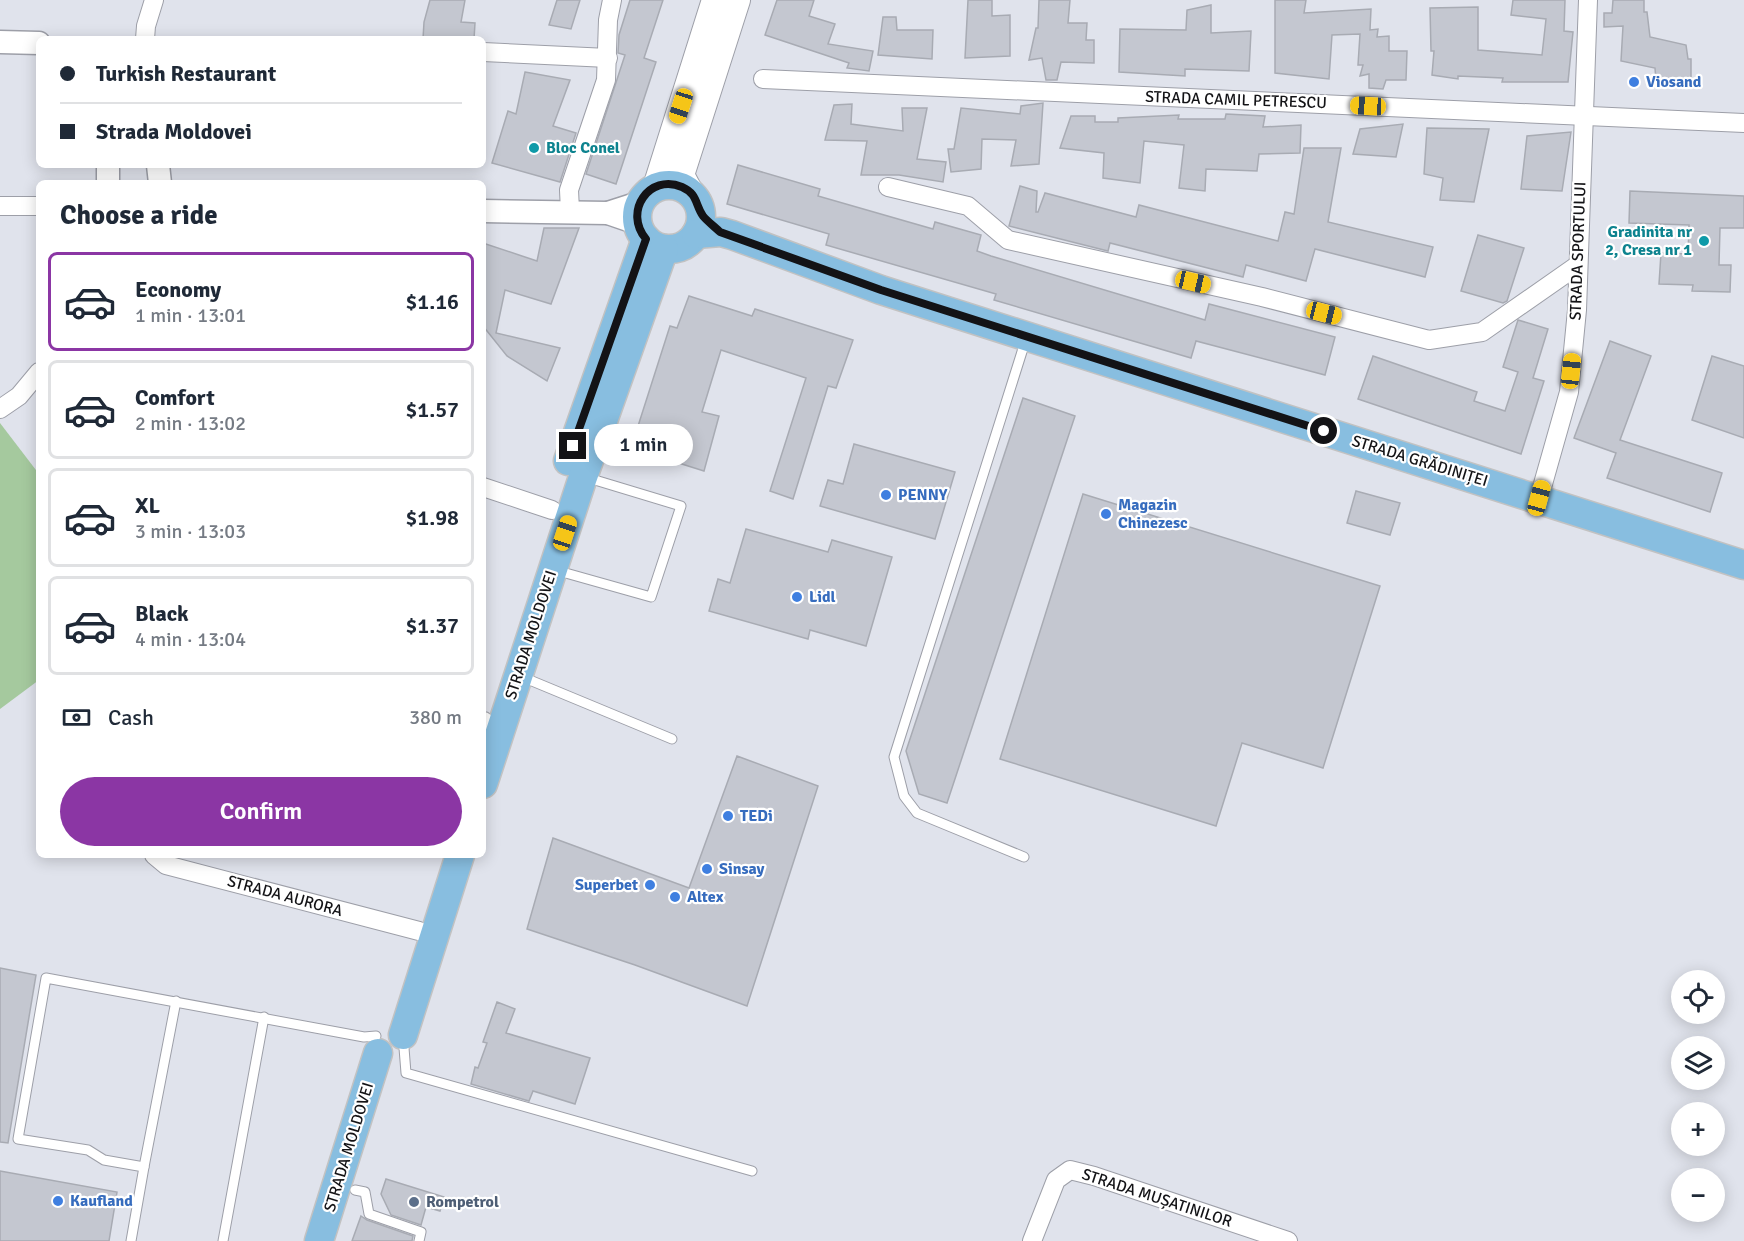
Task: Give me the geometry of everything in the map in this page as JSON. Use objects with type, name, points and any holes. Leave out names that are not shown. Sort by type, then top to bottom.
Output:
[{"type":"main road","name":"STRADA MOLDOVEI","points":[[486,712],[648,220],[715,0]]},
{"type":"main road","points":[[648,220],[674,249],[684,246],[702,218],[681,175],[737,0]]},
{"type":"main road","name":"STRADA GRĂDINIȚEI","points":[[648,220],[674,185],[702,218],[881,290],[1744,565]]},
{"type":"main road","name":"STRADA MOLDOVEI","points":[[486,775],[583,477],[648,220]]},
{"type":"main road","name":"STRADA MOLDOVEI","points":[[337,1241],[355,1190],[387,1046],[442,858]]},
{"type":"main road","name":"STRADA MOLDOVEI","points":[[319,1241],[387,1046],[459,858]]},
{"type":"street","points":[[145,36],[154,0]]},
{"type":"street","points":[[570,211],[569,190],[606,80],[608,20],[612,0]]},
{"type":"street","name":"STRADA SPORTULUI","points":[[1539,498],[1569,392],[1577,310],[1588,0]]},
{"type":"street","points":[[0,42],[36,42]]},
{"type":"street","points":[[486,52],[608,58]]},
{"type":"street","name":"STRADA CAMIL PETRESCU","points":[[763,79],[1744,123]]},
{"type":"street","points":[[888,187],[968,206],[1008,240],[1262,297],[1429,340],[1482,332],[1578,265]]},
{"type":"street","points":[[0,206],[36,206]]},
{"type":"street","points":[[486,211],[608,213],[648,220]]},
{"type":"street","points":[[0,409],[19,396],[36,376]]},
{"type":"street","points":[[486,488],[552,510]]},
{"type":"street","name":"STRADA AURORA","points":[[158,858],[166,865],[420,931]]},
{"type":"street","name":"STRADA MUȘATINILOR","points":[[1032,1241],[1056,1180],[1070,1170],[1288,1241]]},
{"type":"lane","points":[[1024,857],[917,813],[904,796],[894,757],[1027,337]]},
{"type":"lane","points":[[553,570],[651,597],[681,506],[583,477]]},
{"type":"lane","points":[[518,676],[672,740]]},
{"type":"lane","points":[[144,1167],[104,1160],[88,1150],[18,1139],[46,978],[264,1017],[387,1046],[752,1171]]},
{"type":"lane","points":[[131,1241],[176,1001]]},
{"type":"lane","points":[[223,1241],[264,1017]]},
{"type":"lane","points":[[355,1190],[365,1192],[369,1215],[421,1232],[419,1241]]},
{"type":"green space","points":[[0,423],[36,470],[36,682],[0,709]]},
{"type":"building","points":[[430,0],[465,0],[461,22],[475,23],[474,36],[423,36]]},
{"type":"building","points":[[557,0],[580,0],[571,29],[549,25]]},
{"type":"building","points":[[630,0],[663,0],[644,58],[656,62],[616,184],[586,174],[625,55],[618,53],[619,35]]},
{"type":"building","points":[[777,0],[814,0],[809,16],[835,24],[828,44],[873,51],[869,71],[847,68],[849,63],[765,35]]},
{"type":"building","points":[[968,0],[992,0],[992,16],[1010,15],[1010,56],[965,58]]},
{"type":"building","points":[[1039,0],[1070,0],[1068,23],[1087,23],[1086,40],[1094,40],[1094,63],[1061,62],[1057,80],[1046,80],[1042,58],[1029,60],[1036,28],[1038,28]]},
{"type":"building","points":[[1275,0],[1306,0],[1304,13],[1371,9],[1370,30],[1378,29],[1377,37],[1389,36],[1389,51],[1407,51],[1406,80],[1386,80],[1383,89],[1369,88],[1369,74],[1360,76],[1363,65],[1358,65],[1360,34],[1332,35],[1329,79],[1275,73]]},
{"type":"building","points":[[1513,0],[1565,0],[1564,31],[1573,32],[1568,82],[1502,82],[1503,78],[1458,76],[1458,79],[1432,75],[1434,51],[1431,51],[1430,8],[1478,7],[1478,50],[1542,55],[1546,19],[1511,15]]},
{"type":"building","points":[[1613,0],[1644,0],[1644,12],[1647,12],[1650,37],[1686,45],[1688,59],[1691,59],[1691,82],[1656,81],[1655,68],[1621,61],[1623,26],[1604,27],[1604,13],[1612,13]]},
{"type":"building","points":[[1211,5],[1211,33],[1251,31],[1249,71],[1185,69],[1185,76],[1119,72],[1120,29],[1186,30],[1187,10]]},
{"type":"building","points":[[883,17],[896,17],[897,30],[933,30],[932,59],[878,55]]},
{"type":"building","name":"Bloc Conel","points":[[525,72],[570,80],[553,126],[576,133],[560,182],[492,163],[508,111],[516,114]]},
{"type":"building","points":[[1043,103],[1039,164],[1011,166],[1016,140],[982,139],[981,169],[951,172],[948,149],[954,149],[961,108],[1020,114],[1021,106]]},
{"type":"building","points":[[852,104],[851,124],[903,131],[902,108],[927,108],[917,159],[946,162],[943,182],[899,175],[861,175],[867,141],[825,140],[834,105]]},
{"type":"building","points":[[1226,114],[1265,116],[1263,127],[1301,125],[1300,153],[1259,154],[1257,171],[1206,169],[1205,191],[1179,188],[1184,145],[1144,141],[1140,183],[1103,178],[1104,153],[1060,148],[1071,116],[1095,116],[1095,122],[1118,122],[1118,118],[1179,115],[1178,119],[1225,119]]},
{"type":"building","points":[[1403,124],[1396,157],[1353,154],[1360,129]]},
{"type":"building","points":[[1427,128],[1489,129],[1474,202],[1440,200],[1443,178],[1424,174]]},
{"type":"building","points":[[1571,132],[1562,191],[1521,189],[1527,136]]},
{"type":"building","points":[[1304,148],[1341,148],[1328,222],[1433,247],[1425,277],[1315,249],[1306,281],[1246,265],[1243,277],[1110,243],[1108,251],[1009,226],[1020,186],[1037,191],[1036,212],[1038,212],[1045,193],[1136,217],[1139,205],[1278,241],[1285,212],[1294,214]]},
{"type":"building","points":[[738,165],[820,189],[818,196],[933,229],[935,222],[981,235],[977,251],[1205,320],[1209,304],[1335,337],[1325,375],[1196,341],[1191,358],[994,300],[996,294],[826,245],[829,234],[727,204]]},
{"type":"building","name":"Gradinita nr 2, Cresa nr 1","points":[[1630,191],[1744,196],[1744,228],[1720,228],[1719,265],[1731,265],[1730,292],[1692,291],[1693,285],[1659,284],[1661,253],[1688,254],[1689,225],[1629,223]]},
{"type":"building","points":[[544,228],[579,228],[551,304],[505,290],[496,333],[560,348],[547,381],[507,356],[486,330],[486,244],[537,261]]},
{"type":"building","points":[[1478,235],[1524,248],[1507,301],[1503,303],[1461,291]]},
{"type":"building","points":[[689,296],[752,316],[755,309],[853,340],[836,388],[828,386],[793,499],[770,491],[806,378],[721,350],[702,412],[719,416],[704,471],[631,448],[670,326],[677,328]]},
{"type":"building","points":[[1518,320],[1548,329],[1533,378],[1544,381],[1521,454],[1358,399],[1373,356],[1477,392],[1474,401],[1505,411],[1518,372],[1503,367]]},
{"type":"building","points":[[1610,341],[1651,356],[1620,440],[1722,473],[1710,512],[1607,478],[1616,453],[1574,438]]},
{"type":"building","points":[[1712,356],[1744,366],[1744,438],[1692,420]]},
{"type":"building","points":[[1023,398],[1075,416],[947,803],[919,794],[906,751]]},
{"type":"building","name":"PENNY","points":[[854,444],[955,472],[935,539],[820,506],[828,480],[843,484]]},
{"type":"building","points":[[1356,491],[1400,503],[1390,535],[1347,523]]},
{"type":"building","points":[[1083,494],[1380,586],[1323,768],[1242,743],[1216,826],[1000,759]]},
{"type":"building","name":"Lidl","points":[[746,529],[828,552],[832,540],[892,557],[866,646],[810,630],[808,639],[709,611],[718,579],[730,583]]},
{"type":"building","points":[[737,756],[818,786],[747,1006],[527,929],[553,838],[689,888]]},
{"type":"building","points":[[0,968],[36,975],[8,1143],[0,1142]]},
{"type":"building","points":[[497,1002],[515,1009],[506,1033],[590,1058],[575,1104],[533,1091],[529,1101],[471,1084],[475,1067],[478,1068],[487,1043],[483,1042]]},
{"type":"building","name":"Kaufland","points":[[0,1171],[117,1192],[109,1241],[0,1241]]},
{"type":"building","name":"Rompetrol","points":[[386,1179],[444,1197],[440,1211],[426,1207],[421,1225],[391,1215],[381,1194]]},
{"type":"building","points":[[361,1216],[413,1236],[412,1241],[352,1241]]},
{"type":"place","name":"Viosand","points":[[1634,82]]},
{"type":"place","name":"Bloc Conel","points":[[534,148]]},
{"type":"place","name":"Gradinita nr 2, Cresa nr 1","points":[[1704,241]]},
{"type":"place","name":"PENNY","points":[[886,495]]},
{"type":"place","name":"Magazin Chinezesc","points":[[1106,514]]},
{"type":"place","name":"Lidl","points":[[797,597]]},
{"type":"place","name":"TEDi","points":[[728,816]]},
{"type":"place","name":"Sinsay","points":[[707,869]]},
{"type":"place","name":"Superbet","points":[[650,885]]},
{"type":"place","name":"Altex","points":[[675,897]]},
{"type":"place","name":"Kaufland","points":[[58,1201]]},
{"type":"place","name":"Rompetrol","points":[[414,1202]]},
{"type":"route","points":[[573,446],[646,239],[640,233],[637,223],[639,203],[651,190],[668,184],[680,186],[690,192],[696,198],[702,214],[720,232],[881,290],[1324,431]]}]
